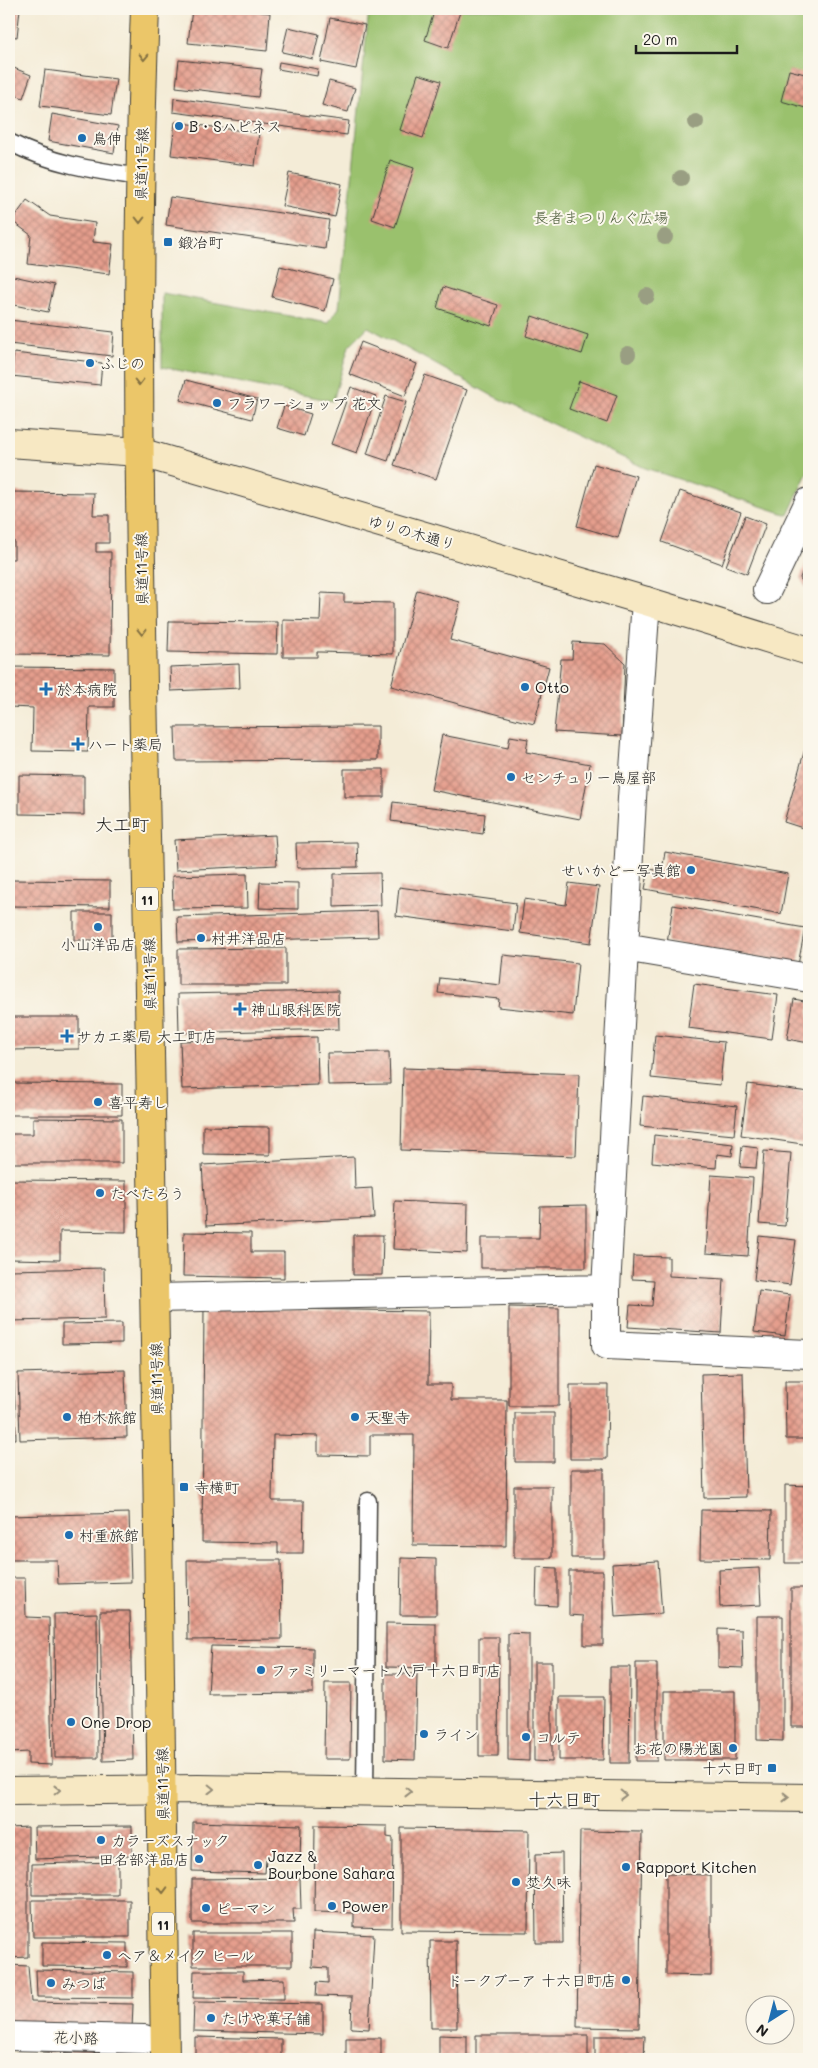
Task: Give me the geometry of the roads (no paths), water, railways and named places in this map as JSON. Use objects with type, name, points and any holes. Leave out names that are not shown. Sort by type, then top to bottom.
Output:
[{"type":"main road","name":"県道11号線","points":[[145,9],[140,176],[139,452],[155,1298],[165,2059]]},
{"type":"street","name":"ゆりの木通り","points":[[9,442],[139,452],[646,601],[809,651]]},
{"type":"street","points":[[768,590],[809,502]]},
{"type":"street","points":[[646,601],[624,947],[606,1289],[606,1345],[809,1354]]},
{"type":"street","points":[[624,947],[809,978]]},
{"type":"street","points":[[155,1298],[606,1289]]},
{"type":"street","points":[[9,1791],[162,1789],[809,1798]]},
{"type":"street","name":"花小路","points":[[9,2036],[144,2039]]},
{"type":"lane","points":[[9,142],[36,156],[74,167],[140,176]]},
{"type":"lane","points":[[365,1792],[368,1501]]},
{"type":"place","name":"B・Sハピネス","points":[[179,126]]},
{"type":"place","name":"鳥伸","points":[[82,138]]},
{"type":"place","name":"鍛冶町","points":[[168,242]]},
{"type":"place","name":"ふじの","points":[[90,363]]},
{"type":"place","name":"フラワーショップ 花文","points":[[217,403]]},
{"type":"place","name":"Otto","points":[[525,687]]},
{"type":"place","name":"於本病院","points":[[46,689]]},
{"type":"place","name":"ハート薬局","points":[[78,744]]},
{"type":"place","name":"センチュリー鳥屋部","points":[[511,777]]},
{"type":"place","name":"せいかどー写真館","points":[[691,870]]},
{"type":"place","name":"小山洋品店","points":[[98,927]]},
{"type":"place","name":"村井洋品店","points":[[201,938]]},
{"type":"place","name":"神山眼科医院","points":[[240,1009]]},
{"type":"place","name":"サカエ薬局 大工町店","points":[[67,1036]]},
{"type":"place","name":"喜平寿し","points":[[98,1102]]},
{"type":"place","name":"たべたろう","points":[[100,1193]]},
{"type":"place","name":"柏木旅館","points":[[67,1417]]},
{"type":"place","name":"天聖寺","points":[[355,1417]]},
{"type":"place","name":"寺横町","points":[[184,1487]]},
{"type":"place","name":"村重旅館","points":[[69,1535]]},
{"type":"place","name":"ファミリーマート 八戸十六日町店","points":[[261,1670]]},
{"type":"place","name":"One Drop","points":[[71,1722]]},
{"type":"place","name":"ライン","points":[[424,1734]]},
{"type":"place","name":"コルテ","points":[[526,1737]]},
{"type":"place","name":"お花の陽光園","points":[[733,1748]]},
{"type":"place","name":"十六日町","points":[[772,1768]]},
{"type":"place","name":"カラーズスナック","points":[[101,1840]]},
{"type":"place","name":"田名部洋品店","points":[[199,1859]]},
{"type":"place","name":"Jazz & Bourbone Sahara","points":[[258,1865]]},
{"type":"place","name":"Rapport Kitchen","points":[[626,1867]]},
{"type":"place","name":"焚久味","points":[[516,1882]]},
{"type":"place","name":"Power","points":[[332,1906]]},
{"type":"place","name":"ピーマン","points":[[206,1908]]},
{"type":"place","name":"ヘア＆メイク ヒール","points":[[107,1955]]},
{"type":"place","name":"ドークブーア 十六日町店","points":[[626,1980]]},
{"type":"place","name":"みつば","points":[[51,1983]]},
{"type":"place","name":"たけや菓子舗","points":[[211,2018]]},
{"type":"district","name":"大工町","points":[[122,824]]},
{"type":"district","name":"十六日町","points":[[564,1799]]},
{"type":"park label","name":"長者まつりんぐ広場","points":[[601,217]]}]
